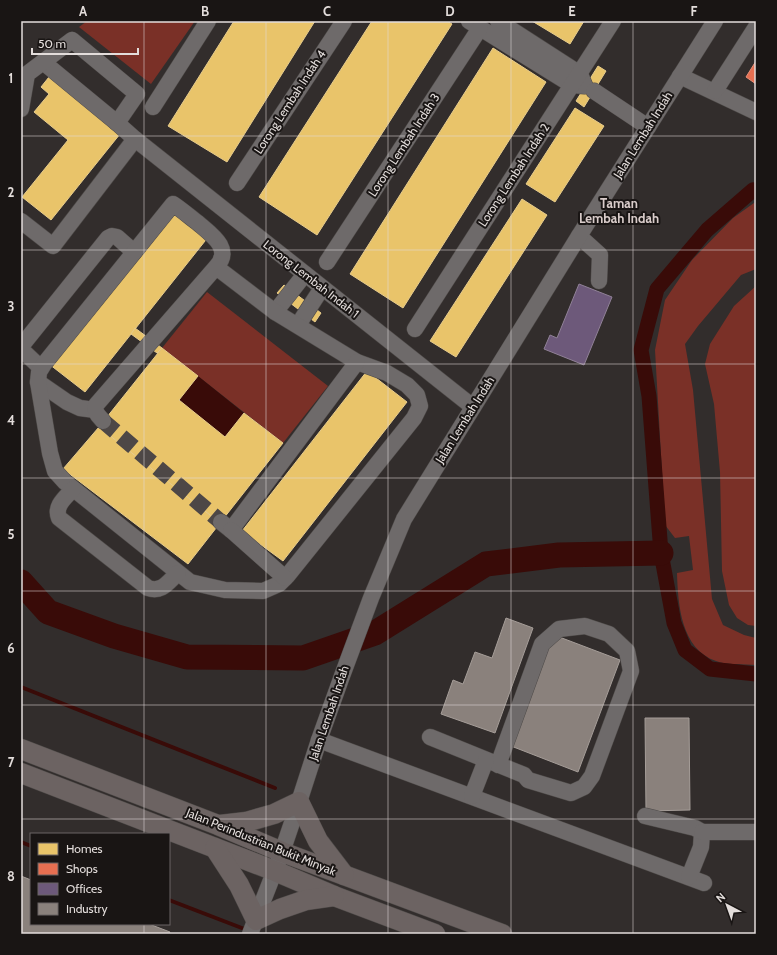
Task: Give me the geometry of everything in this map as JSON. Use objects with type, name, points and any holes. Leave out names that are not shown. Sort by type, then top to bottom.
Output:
[{"type":"main road","name":"Jalan Perindustrian Bukit Minyak","points":[[21,748],[218,825],[282,852],[502,934]]},
{"type":"main road","name":"Jalan Perindustrian Bukit Minyak","points":[[21,773],[435,934]]},
{"type":"main road","points":[[218,825],[246,822],[274,814],[299,802],[318,841],[344,875]]},
{"type":"main road","points":[[215,848],[239,885],[252,928],[280,909],[306,900],[334,896]]},
{"type":"street","points":[[153,107],[208,21]]},
{"type":"street","name":"Lorong Lembah Indah 4","points":[[237,183],[344,21]]},
{"type":"street","points":[[498,21],[576,79]]},
{"type":"street","name":"Lorong Lembah Indah 2","points":[[415,329],[614,21]]},
{"type":"street","name":"Jalan Lembah Indah","points":[[252,928],[282,852],[318,740],[371,598],[404,519],[579,236],[715,21]]},
{"type":"street","points":[[475,25],[576,79]]},
{"type":"street","name":"Lorong Lembah Indah 3","points":[[328,262],[475,25]]},
{"type":"street","points":[[715,91],[756,27]]},
{"type":"street","points":[[21,109],[27,74],[72,40],[137,94],[117,123]]},
{"type":"street","name":"Lorong Lembah Indah 1","points":[[43,62],[117,123],[135,140],[473,407]]},
{"type":"street","points":[[680,76],[715,91],[756,112]]},
{"type":"street","points":[[594,91],[648,127]]},
{"type":"street","points":[[21,221],[53,246],[135,140]]},
{"type":"street","points":[[134,252],[117,237],[112,236],[108,238],[24,344],[22,349],[40,375],[67,402],[99,415],[96,405],[216,267],[222,261],[223,253],[220,244],[214,236],[174,204],[134,252],[40,375],[50,453],[55,471],[65,482],[190,582],[224,590],[263,591],[279,584],[285,578],[414,418],[420,406],[417,395],[407,385],[387,373],[357,362],[275,312],[216,267]]},
{"type":"street","points":[[579,236],[600,255],[598,281]]},
{"type":"street","points":[[275,312],[305,274]]},
{"type":"street","points":[[298,325],[322,288]]},
{"type":"street","points":[[285,578],[226,526],[357,362]]},
{"type":"street","points":[[73,488],[58,507],[57,513],[59,518],[148,588],[155,590],[161,589],[178,573]]},
{"type":"street","points":[[430,737],[492,762],[524,775],[528,780],[571,793],[584,787],[592,776],[631,671],[627,651],[609,634],[585,626],[559,629],[542,644],[492,762],[472,796]]},
{"type":"street","points":[[318,740],[696,880],[702,832]]},
{"type":"street","points":[[645,816],[695,828],[702,832],[756,832]]},
{"type":"shaded area","points":[[87,21],[195,21],[151,84],[79,27]]},
{"type":"shaded area","points":[[754,203],[756,204],[756,269],[741,275],[698,326],[685,344],[693,390],[712,599],[723,625],[744,635],[756,638],[756,665],[724,663],[704,655],[695,647],[684,624],[679,599],[677,573],[693,570],[689,536],[675,538],[665,525],[655,350],[665,300],[692,260],[733,218]]},
{"type":"shaded area","points":[[756,286],[756,626],[748,625],[737,618],[729,605],[722,571],[720,472],[714,404],[705,364],[710,344],[734,306]]},
{"type":"shaded area","points":[[207,292],[328,386],[283,443],[162,348]]},
{"type":"shaded area","points":[[198,376],[244,413],[225,437],[179,400]]},
{"type":"building: Homes","points":[[234,21],[315,21],[227,162],[168,126]]},
{"type":"building: Homes","points":[[372,21],[447,21],[452,24],[317,235],[259,197]]},
{"type":"building: Homes","points":[[532,21],[584,21],[570,44]]},
{"type":"building: Homes","points":[[493,48],[546,82],[403,308],[350,274]]},
{"type":"building: Homes","points":[[598,66],[606,71],[584,107],[576,101]]},
{"type":"building: Homes","points":[[49,77],[120,134],[51,220],[22,197],[68,140],[34,112],[49,94],[41,87]]},
{"type":"building: Homes","points":[[575,108],[604,126],[555,202],[526,184]]},
{"type":"building: Homes","points":[[522,199],[547,215],[456,357],[430,341]]},
{"type":"building: Homes","points":[[174,208],[209,236],[85,392],[49,364]]},
{"type":"building: Homes","points":[[284,285],[321,313],[315,322],[277,293]]},
{"type":"building: Homes","points":[[135,328],[162,348],[157,353],[131,334]]},
{"type":"building: Homes","points":[[162,348],[198,376],[179,400],[225,437],[244,413],[283,443],[220,523],[99,427]]},
{"type":"building: Homes","points":[[367,371],[407,402],[283,561],[242,531]]},
{"type":"building: Homes","points":[[99,427],[220,523],[188,564],[63,469]]},
{"type":"building: Shops","points":[[756,61],[756,84],[746,77]]},
{"type":"building: Offices","points":[[579,284],[612,297],[584,365],[544,349],[550,335],[557,338]]},
{"type":"building: Industry","points":[[506,618],[533,628],[495,733],[441,714],[453,680],[463,684],[475,652],[492,658]]},
{"type":"building: Industry","points":[[554,635],[620,660],[578,772],[511,746]]},
{"type":"building: Industry","points":[[645,718],[689,718],[690,810],[646,811]]},
{"type":"building: Industry","points":[[21,876],[30,880],[30,925],[152,925],[170,932],[169,934],[21,934]]},
{"type":"waterway","points":[[756,192],[753,190],[707,230],[657,289],[641,350],[649,396],[661,553],[674,623],[685,650],[710,669],[756,674]]},
{"type":"waterway","points":[[21,582],[48,612],[114,636],[187,657],[303,658],[375,633],[486,564],[559,555],[661,553]]},
{"type":"waterway","points":[[21,687],[275,788]]},
{"type":"waterway","points":[[21,842],[30,846]]},
{"type":"waterway","points":[[170,900],[247,930]]},
{"type":"tunnel","points":[[103,421],[221,522]]},
{"type":"district","name":"Taman Lembah Indah","points":[[619,210]]}]
